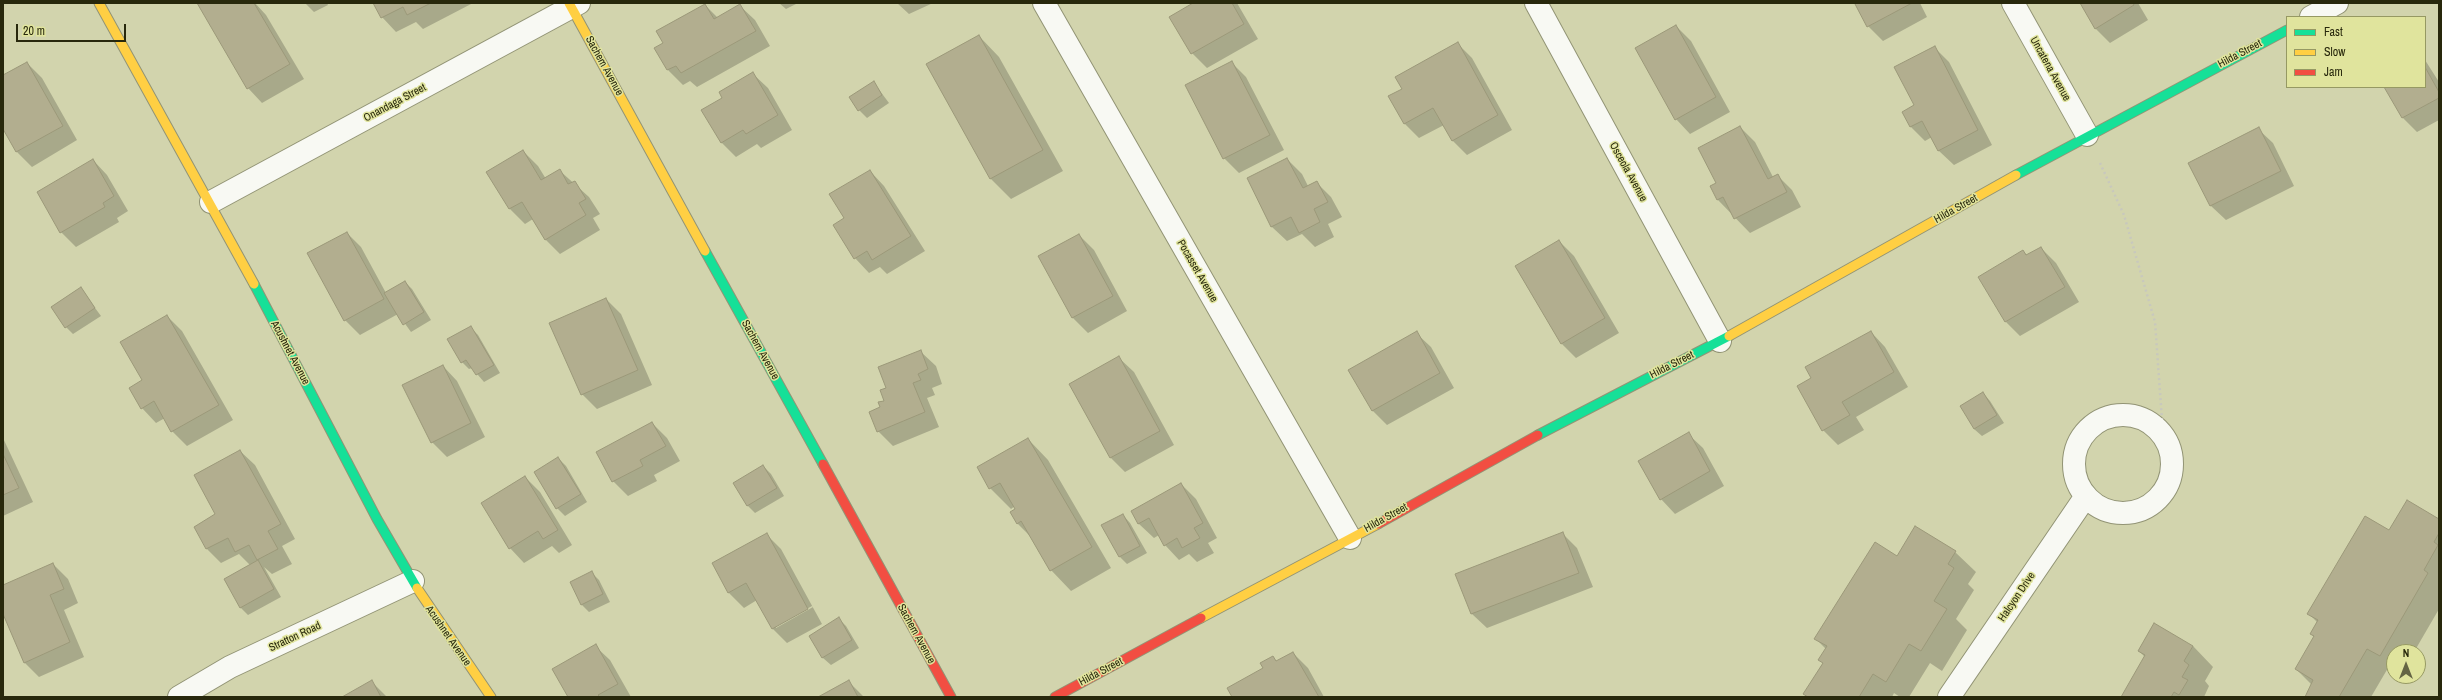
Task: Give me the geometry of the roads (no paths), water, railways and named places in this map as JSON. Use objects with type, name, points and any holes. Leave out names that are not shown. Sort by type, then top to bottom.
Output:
[{"type":"street","name":"Acushnet Avenue","points":[[99,3],[211,202],[377,519],[413,581],[491,697]]},
{"type":"street","name":"Pocasset Avenue","points":[[1044,3],[1350,538]]},
{"type":"street","name":"Osceola Avenue","points":[[1536,3],[1720,341]]},
{"type":"street","name":"Uncatena Avenue","points":[[2013,3],[2087,135]]},
{"type":"street","points":[[2313,16],[2337,3]]},
{"type":"street","name":"Onandaga Street","points":[[211,202],[573,4]]},
{"type":"street","name":"Sachem Avenue","points":[[573,4],[951,697]]},
{"type":"street","name":"Hilda Street","points":[[1055,697],[1350,538],[1566,419],[1720,341],[2087,135],[2286,31]]},
{"type":"street","points":[[2129,415],[2146,420],[2163,434],[2170,450],[2172,462],[2170,480],[2161,494],[2144,508],[2128,513],[2110,511],[2095,504],[2086,496],[2077,481],[2074,465],[2076,448],[2084,434],[2097,422],[2112,416],[2129,415]]},
{"type":"street","name":"Halcyon Drive","points":[[1949,697],[2086,496]]},
{"type":"street","name":"Stratton Road","points":[[179,697],[230,667],[413,581]]}]
